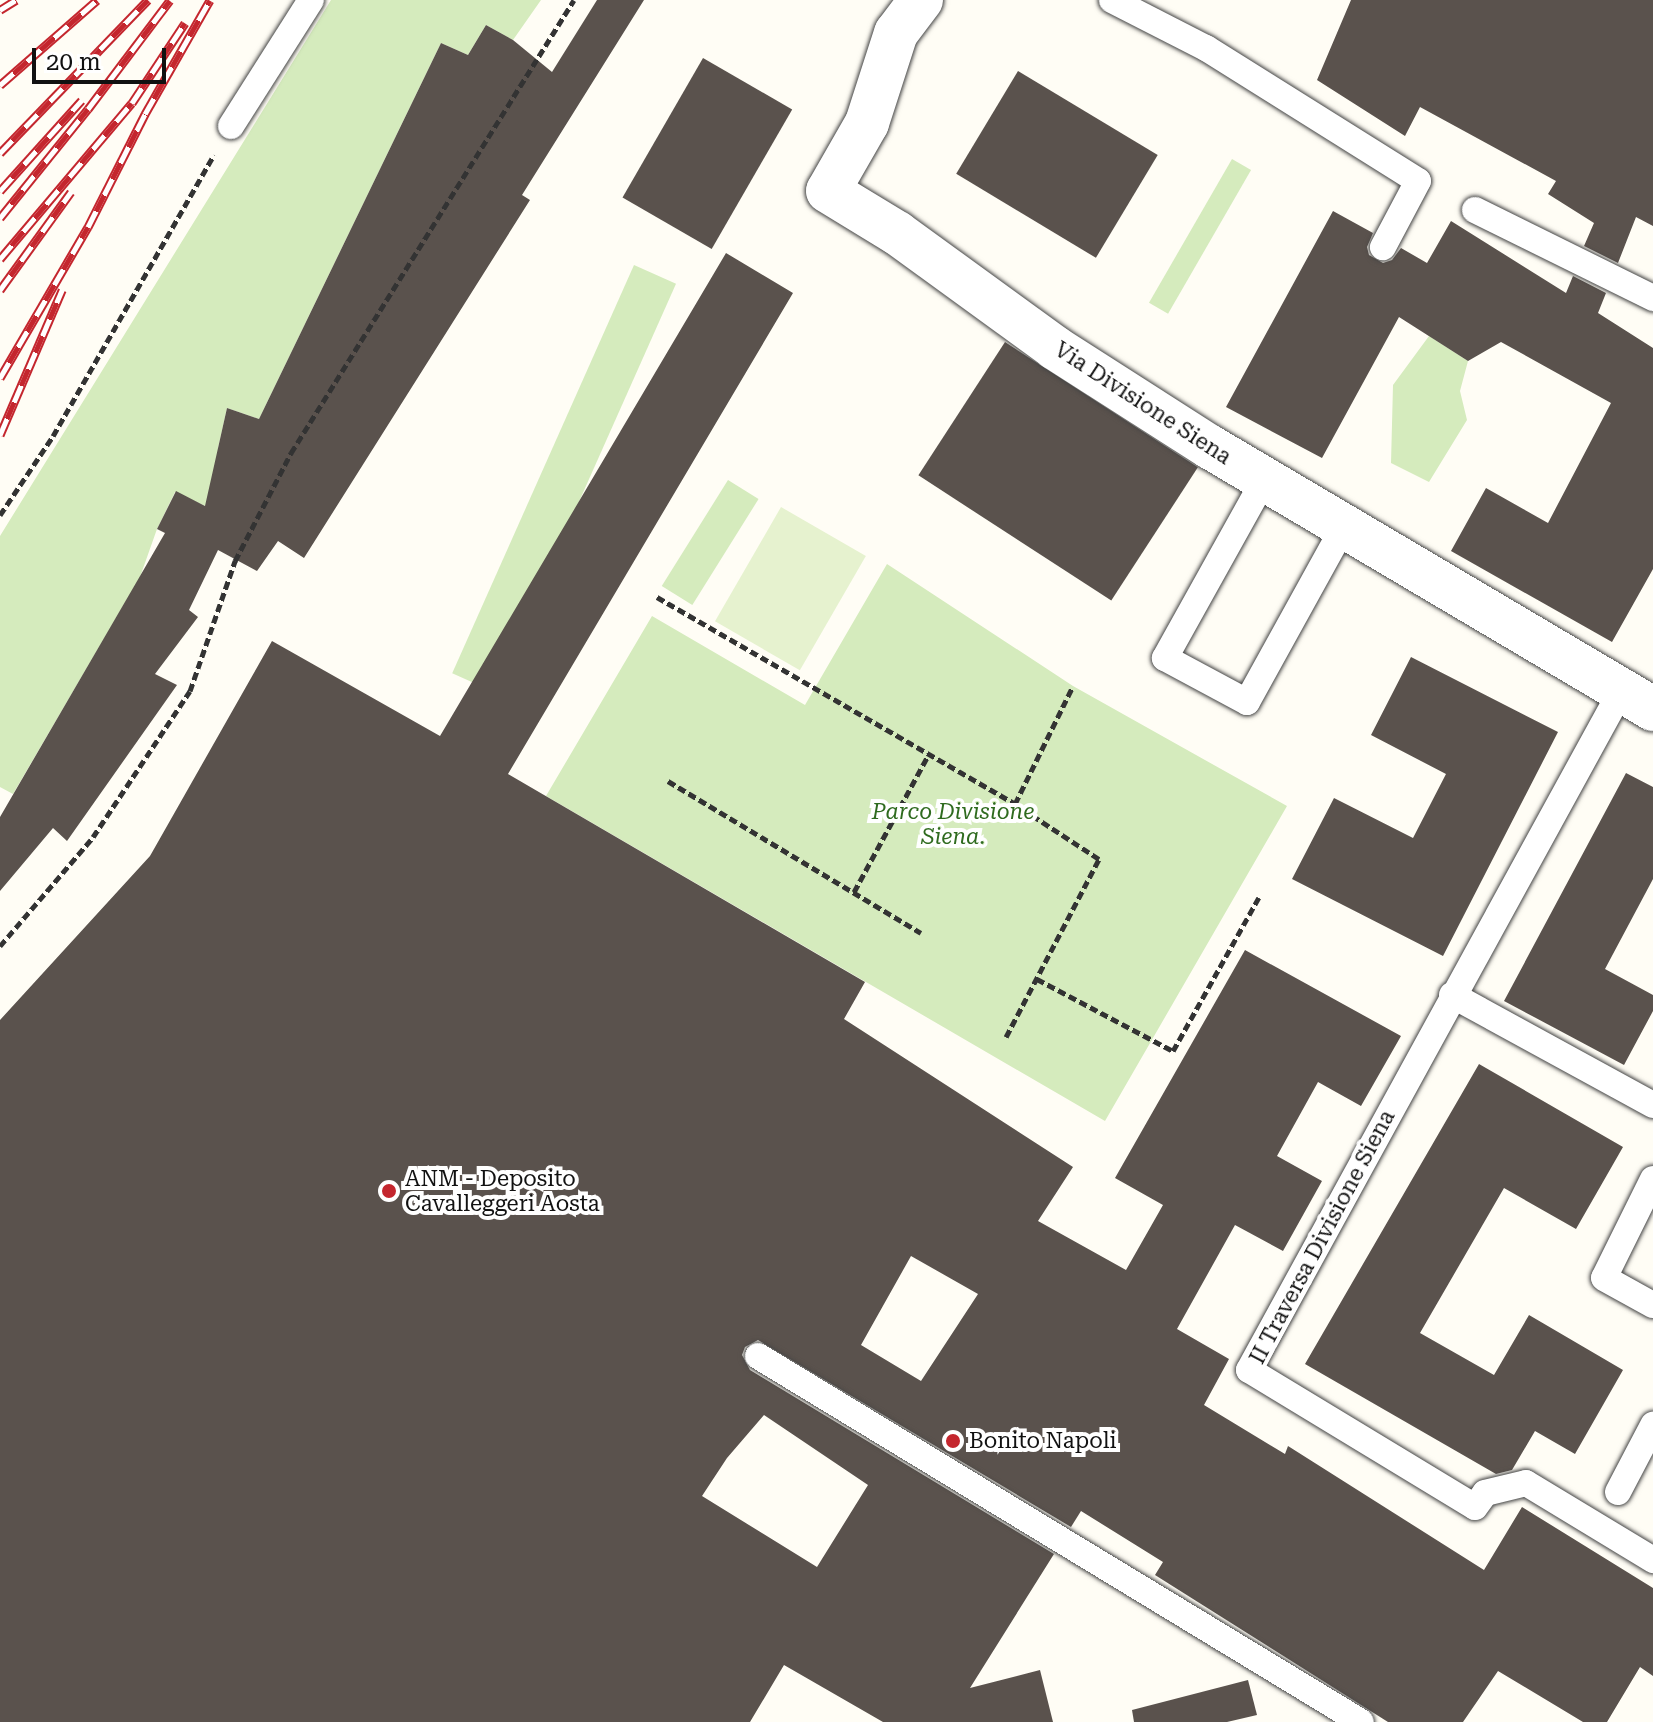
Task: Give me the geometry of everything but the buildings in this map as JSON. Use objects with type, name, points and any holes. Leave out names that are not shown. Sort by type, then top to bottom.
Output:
[{"type":"street","name":"Via Divisione Siena","points":[[921,0],[896,33],[867,123],[828,191],[897,233],[1055,348],[1264,480],[1637,701]]},
{"type":"lane","points":[[231,126],[311,0]]},
{"type":"lane","points":[[1112,0],[1206,48],[1418,181],[1383,247]]},
{"type":"lane","points":[[1475,210],[1653,298]]},
{"type":"lane","points":[[1264,480],[1165,658],[1247,702],[1343,528]]},
{"type":"lane","name":"II Traversa Divisione Siena","points":[[1637,701],[1452,995],[1249,1370],[1475,1507],[1485,1493],[1526,1483],[1653,1560]]},
{"type":"lane","points":[[1452,995],[1653,1105]]},
{"type":"lane","points":[[1653,1179],[1604,1278],[1653,1305]]},
{"type":"lane","points":[[758,1356],[1361,1722]]},
{"type":"lane","points":[[1618,1492],[1653,1425]]},
{"type":"path","points":[[0,946],[93,837],[190,691],[235,561],[291,453],[574,0]]},
{"type":"path","points":[[0,515],[53,436],[231,126]]},
{"type":"path","points":[[657,597],[1015,804],[1099,859],[1006,1037]]},
{"type":"path","points":[[1015,804],[1073,686]]},
{"type":"path","points":[[854,892],[929,754]]},
{"type":"path","points":[[668,781],[921,933]]},
{"type":"path","points":[[1037,979],[1173,1051],[1259,897]]},
{"type":"green space","points":[[331,0],[541,0],[513,40],[486,25],[468,55],[441,43],[259,419],[227,408],[218,448],[249,470],[227,516],[175,492],[157,529],[140,577],[13,794],[0,787],[0,536]]},
{"type":"green space","points":[[1232,159],[1251,170],[1168,314],[1149,303]]},
{"type":"green space","points":[[634,265],[676,284],[494,692],[452,673]]},
{"type":"green space","points":[[1429,336],[1468,361],[1460,391],[1467,420],[1429,482],[1391,463],[1393,385]]},
{"type":"green space","points":[[728,480],[759,499],[692,605],[662,586]]},
{"type":"green space","points":[[781,507],[866,556],[800,670],[715,621]]},
{"type":"green space","name":"Parco Divisione Siena.","points":[[887,564],[1073,686],[1287,806],[1105,1121],[546,796],[652,616],[805,705]]},
{"type":"railway","points":[[0,10],[16,0]]},
{"type":"railway","points":[[0,85],[97,0]]},
{"type":"railway","points":[[0,153],[148,0]]},
{"type":"railway","points":[[0,218],[170,0]]},
{"type":"railway","points":[[0,378],[88,227],[145,114],[210,0]]},
{"type":"railway","points":[[0,259],[132,103],[185,23]]},
{"type":"railway","points":[[0,191],[82,100]]},
{"type":"railway","points":[[0,290],[71,192]]},
{"type":"railway","points":[[0,435],[62,290]]},
{"type":"place","name":"ANM - Deposito Cavalleggeri Aosta","points":[[389,1191]]},
{"type":"place","name":"Bonito Napoli","points":[[953,1441]]}]
